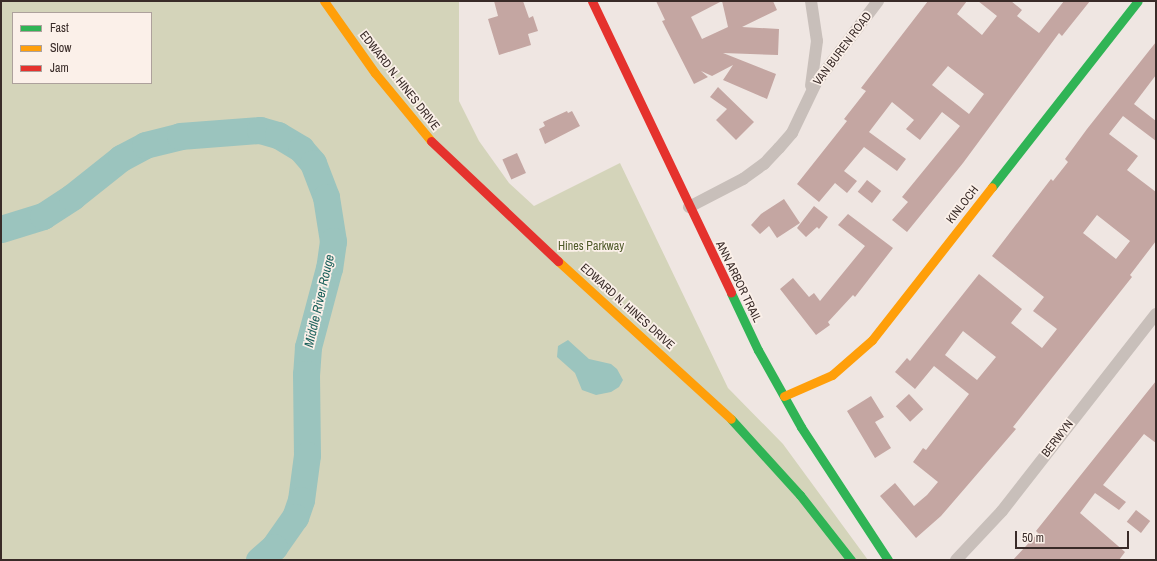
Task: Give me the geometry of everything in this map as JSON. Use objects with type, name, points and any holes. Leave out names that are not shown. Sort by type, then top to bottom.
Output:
[{"type":"street","name":"EDWARD N. HINES DRIVE","points":[[324,1],[375,73],[431,141],[496,205],[723,410],[800,495],[850,560]]},
{"type":"street","name":"ANN ARBOR TRAIL","points":[[592,1],[758,350],[784,396],[888,560]]},
{"type":"street","points":[[808,100],[814,74],[817,41],[811,1]]},
{"type":"street","name":"VAN BUREN ROAD","points":[[689,207],[743,179],[764,164],[792,133],[808,100],[827,67],[878,1]]},
{"type":"street","name":"KINLOCH","points":[[784,396],[816,384],[832,375],[872,340],[1138,1]]},
{"type":"street","name":"BERWYN","points":[[956,560],[1002,511],[1156,314]]},
{"type":"green space","name":"Hines Parkway","points":[[1,1],[459,1],[459,101],[479,141],[509,183],[534,206],[620,163],[728,388],[783,444],[868,560],[1,560]]},
{"type":"water","points":[[568,340],[589,359],[611,364],[617,369],[623,380],[619,387],[611,392],[596,395],[582,390],[575,373],[557,357],[558,346]]},
{"type":"building","points":[[494,1],[523,1],[529,18],[533,16],[538,31],[528,34],[531,45],[499,55],[488,19],[498,16]]},
{"type":"building","points":[[656,1],[722,1],[773,1],[777,10],[742,27],[779,29],[778,55],[723,53],[776,74],[767,99],[723,80],[733,65],[712,76],[701,71],[708,77],[694,84],[662,21],[665,20]],"holes":[[[722,1],[728,27],[702,39],[691,17]]]},
{"type":"building","points":[[928,1],[967,1],[957,14],[982,35],[997,16],[978,1],[1011,1],[1022,10],[1017,16],[1039,33],[1064,1],[1090,1],[1062,36],[1059,33],[963,163],[907,232],[892,220],[908,202],[902,197],[960,126],[942,112],[920,140],[906,129],[914,120],[892,102],[869,132],[906,159],[897,171],[864,147],[844,171],[857,181],[847,193],[835,183],[819,202],[797,184],[847,121],[844,119],[866,91],[861,88]],"holes":[[[948,66],[984,94],[969,114],[932,85]]]},
{"type":"building","points":[[1156,42],[1156,75],[1134,104],[1156,121],[1156,141],[1123,116],[1109,134],[1138,156],[1127,170],[1156,192],[1156,241],[1130,275],[1132,277],[1013,427],[1016,429],[941,516],[916,538],[880,496],[895,483],[914,506],[927,495],[938,482],[913,462],[923,448],[926,450],[969,394],[934,366],[915,389],[895,372],[907,358],[910,361],[979,274],[1022,309],[1011,323],[1042,348],[1057,329],[1033,311],[1044,297],[992,256],[1051,179],[1053,181],[1068,162],[1065,159]],"holes":[[[1097,215],[1130,241],[1116,259],[1083,233]],[[963,331],[996,357],[977,380],[945,355]]]},
{"type":"building","points":[[718,87],[754,122],[736,140],[716,120],[727,109],[710,97]]},
{"type":"building","points":[[567,111],[568,113],[572,111],[580,126],[545,144],[539,129],[545,126],[543,122]]},
{"type":"building","points":[[517,153],[526,173],[511,180],[502,160]]},
{"type":"building","points":[[867,180],[881,191],[872,203],[858,192]]},
{"type":"building","points":[[784,199],[800,223],[777,238],[769,226],[760,234],[751,225],[761,214]]},
{"type":"building","points":[[814,206],[828,217],[819,229],[817,227],[806,237],[797,228]]},
{"type":"building","points":[[848,214],[893,248],[855,297],[853,295],[828,322],[830,325],[816,335],[780,289],[793,278],[809,297],[814,293],[820,301],[865,246],[838,225]]},
{"type":"building","points":[[1156,381],[1156,443],[1144,434],[1103,485],[1126,502],[1119,510],[1095,493],[1080,513],[1125,552],[1119,560],[1013,560],[1038,533],[1036,531]]},
{"type":"building","points":[[909,394],[923,409],[910,422],[896,406]]},
{"type":"building","points":[[871,396],[884,417],[875,422],[891,448],[875,458],[847,411]]},
{"type":"building","points":[[1136,510],[1150,521],[1141,533],[1127,522]]},
{"type":"waterway","name":"Middle River Rouge","points":[[1,229],[43,216],[72,197],[121,158],[145,145],[180,136],[260,130],[278,135],[301,149],[313,163],[326,197],[333,241],[329,268],[308,347],[306,374],[307,455],[301,500],[295,517],[274,547],[259,560]]},
{"type":"traffic: fast","points":[[992,187],[1138,1]]},
{"type":"traffic: fast","points":[[731,293],[758,350],[801,427],[888,560]]},
{"type":"traffic: fast","points":[[731,419],[800,495],[851,560]]},
{"type":"traffic: slow","points":[[324,1],[375,73],[431,141]]},
{"type":"traffic: slow","points":[[784,396],[832,375],[872,340],[992,187]]},
{"type":"traffic: slow","points":[[558,261],[731,419]]},
{"type":"traffic: jam","points":[[592,1],[731,293]]},
{"type":"traffic: jam","points":[[431,141],[558,261]]}]
